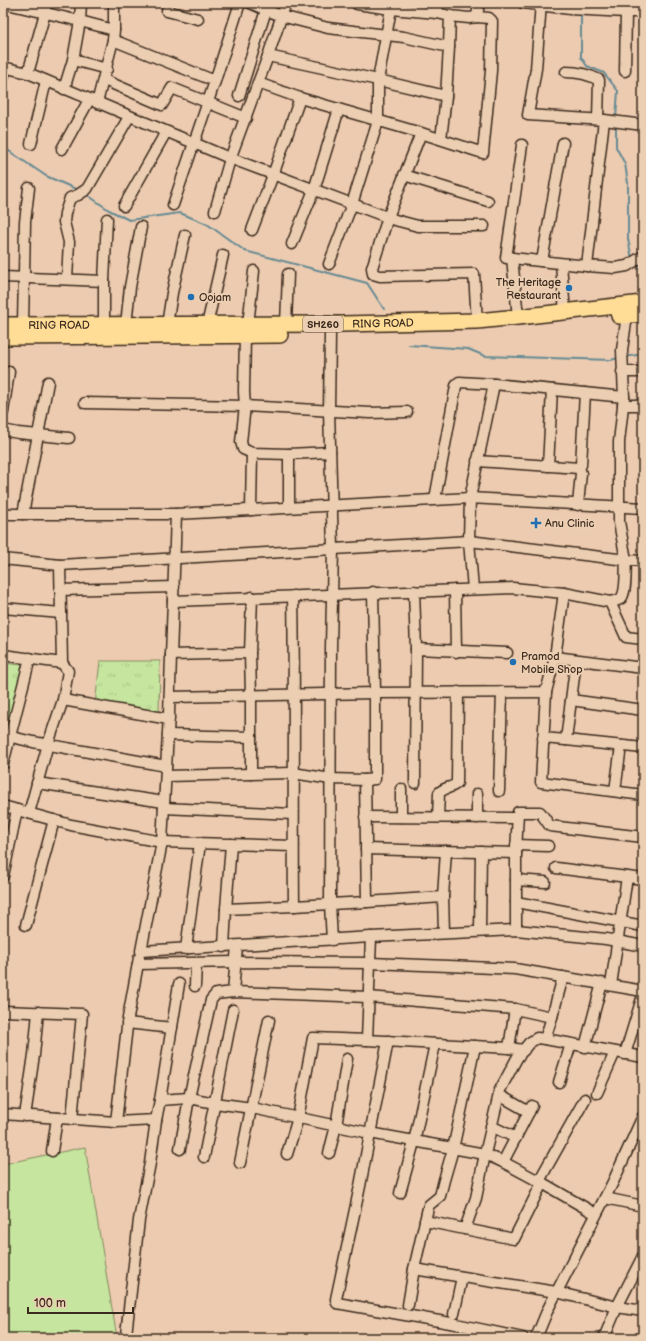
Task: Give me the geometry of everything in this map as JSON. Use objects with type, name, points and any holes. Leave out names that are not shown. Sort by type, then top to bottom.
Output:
[{"type":"highway","name":"RING ROAD","points":[[3,325],[207,325],[247,330],[286,324],[320,331],[477,321],[643,303]]},
{"type":"highway","name":"RING ROAD","points":[[3,337],[247,330],[487,330],[643,314]]},
{"type":"street","points":[[4,3],[45,8],[114,35],[216,81]]},
{"type":"street","points":[[64,89],[73,60],[80,21],[81,3]]},
{"type":"street","points":[[62,149],[93,102],[104,80],[114,35],[114,3]]},
{"type":"street","points":[[168,3],[167,11],[198,19]]},
{"type":"street","points":[[173,206],[216,81],[240,3]]},
{"type":"street","points":[[250,3],[281,16],[328,28],[404,37],[449,47]]},
{"type":"street","points":[[215,211],[230,159],[246,118],[286,3]]},
{"type":"street","points":[[258,83],[300,98],[441,139],[483,153],[491,71],[492,21],[489,18],[450,16],[438,8],[355,3]]},
{"type":"street","points":[[477,17],[478,3]]},
{"type":"street","points":[[523,3],[626,12],[641,9]]},
{"type":"street","points":[[540,4],[536,69],[528,115],[601,120],[643,125]]},
{"type":"street","points":[[329,264],[352,204],[378,121],[378,80],[392,6]]},
{"type":"street","points":[[28,73],[45,8]]},
{"type":"street","points":[[239,96],[266,10]]},
{"type":"street","points":[[625,71],[626,12]]},
{"type":"street","points":[[441,139],[446,96],[450,16]]},
{"type":"street","points":[[268,56],[446,96]]},
{"type":"street","points":[[73,60],[107,69]]},
{"type":"street","points":[[3,79],[4,67],[28,73],[93,102],[230,159],[388,217],[418,226],[484,226]]},
{"type":"street","points":[[566,72],[577,72],[600,80],[601,120],[587,266]]},
{"type":"street","points":[[104,80],[162,104],[172,88],[246,118]]},
{"type":"street","points":[[31,144],[46,81]]},
{"type":"street","points":[[252,230],[300,98]]},
{"type":"street","points":[[292,244],[314,190],[339,110]]},
{"type":"street","points":[[67,279],[69,242],[64,222],[65,213],[70,198],[83,192],[129,117]]},
{"type":"street","points":[[124,206],[166,132]]},
{"type":"street","points":[[421,133],[388,217],[372,268],[373,274],[380,276],[474,274],[477,321]]},
{"type":"street","points":[[542,261],[562,143]]},
{"type":"street","points":[[522,145],[506,258],[615,268],[627,266],[637,260]]},
{"type":"street","points":[[404,175],[488,201]]},
{"type":"street","points":[[23,325],[24,222],[30,188]]},
{"type":"street","points":[[104,325],[104,281],[107,219]]},
{"type":"street","points":[[126,325],[130,287],[141,227]]},
{"type":"street","points":[[167,325],[172,293],[185,235]]},
{"type":"street","points":[[207,325],[223,255]]},
{"type":"street","points":[[512,258],[518,317]]},
{"type":"street","points":[[561,264],[565,312]]},
{"type":"street","points":[[254,271],[247,330],[244,392],[245,406],[241,442],[243,449],[252,453],[289,454],[330,452]]},
{"type":"street","points":[[286,324],[288,274]]},
{"type":"street","points":[[3,277],[104,281]]},
{"type":"street","points":[[173,601],[373,592],[514,588],[564,593],[610,602],[619,600],[622,597],[624,587],[626,560],[619,522],[619,442],[623,401],[622,350],[627,315]]},
{"type":"street","points":[[320,331],[329,411],[333,549],[330,904],[332,940]]},
{"type":"street","points":[[622,370],[643,372]]},
{"type":"street","points":[[3,412],[10,372]]},
{"type":"street","points":[[23,514],[48,382]]},
{"type":"street","points":[[436,500],[456,386],[459,382],[585,393],[643,405]]},
{"type":"street","points":[[474,589],[469,541],[470,498],[494,384]]},
{"type":"street","points":[[548,466],[552,390]]},
{"type":"street","points":[[579,468],[582,465],[585,393]]},
{"type":"street","points":[[85,403],[245,406],[370,413],[407,412]]},
{"type":"street","points":[[3,430],[69,438]]},
{"type":"street","points":[[251,510],[252,453]]},
{"type":"street","points":[[289,454],[289,508]]},
{"type":"street","points":[[478,461],[579,468]]},
{"type":"street","points":[[578,505],[582,473],[579,468]]},
{"type":"street","points":[[3,513],[176,514],[470,498],[619,508],[643,508]]},
{"type":"street","points":[[116,1122],[127,1023],[162,842],[170,697],[176,514]]},
{"type":"street","points":[[3,559],[60,565],[469,541],[643,561]]},
{"type":"street","points":[[29,813],[48,744],[63,700],[68,671],[62,663],[60,565]]},
{"type":"street","points":[[60,590],[174,587]]},
{"type":"street","points":[[455,590],[456,652]]},
{"type":"street","points":[[414,591],[416,649],[415,783]]},
{"type":"street","points":[[7,736],[166,771],[251,774],[293,773],[331,780],[375,779],[373,592]]},
{"type":"street","points":[[564,593],[555,657],[546,692],[541,782],[643,795]]},
{"type":"street","points":[[293,596],[294,906]]},
{"type":"street","points":[[251,774],[252,695],[250,653],[252,597]]},
{"type":"street","points":[[610,602],[626,637],[643,639]]},
{"type":"street","points":[[3,608],[61,613]]},
{"type":"street","points":[[416,649],[456,652],[507,653]]},
{"type":"street","points":[[171,655],[250,653]]},
{"type":"street","points":[[3,655],[62,663]]},
{"type":"street","points":[[555,657],[643,668]]},
{"type":"street","points":[[3,764],[7,736],[30,658]]},
{"type":"street","points":[[566,740],[576,660]]},
{"type":"street","points":[[438,817],[439,793],[441,790],[456,785],[457,783],[458,692]]},
{"type":"street","points":[[499,791],[502,692]]},
{"type":"street","points":[[170,697],[294,694],[546,692]]},
{"type":"street","points":[[63,700],[169,719]]},
{"type":"street","points":[[571,700],[643,710]]},
{"type":"street","points":[[168,735],[251,737]]},
{"type":"street","points":[[543,738],[643,748]]},
{"type":"street","points":[[615,791],[621,746]]},
{"type":"street","points":[[365,780],[367,902]]},
{"type":"street","points":[[37,784],[164,805],[293,814]]},
{"type":"street","points":[[401,789],[401,817]]},
{"type":"street","points":[[476,818],[477,794]]},
{"type":"street","points":[[3,806],[70,825],[162,842],[293,846]]},
{"type":"street","points":[[3,876],[17,810]]},
{"type":"street","points":[[516,930],[516,849],[518,812],[540,812],[550,826],[643,837]]},
{"type":"street","points":[[365,817],[518,818]]},
{"type":"street","points":[[26,925],[54,820]]},
{"type":"street","points":[[186,949],[200,843]]},
{"type":"street","points":[[224,947],[231,844]]},
{"type":"street","points":[[366,848],[481,852],[548,846]]},
{"type":"street","points":[[444,933],[443,897],[446,851]]},
{"type":"street","points":[[480,931],[481,852]]},
{"type":"street","points":[[556,868],[643,879]]},
{"type":"street","points":[[585,1047],[607,984],[618,941],[627,876]]},
{"type":"street","points":[[516,880],[545,882]]},
{"type":"street","points":[[226,909],[443,897]]},
{"type":"street","points":[[516,902],[643,926]]},
{"type":"street","points":[[141,951],[516,930],[606,939],[643,946]]},
{"type":"street","points":[[367,1040],[371,937]]},
{"type":"street","points":[[233,992],[237,946]]},
{"type":"street","points":[[138,964],[235,962],[370,963],[515,969],[643,991]]},
{"type":"street","points":[[195,986],[196,963]]},
{"type":"street","points":[[545,1039],[563,977]]},
{"type":"street","points":[[127,1338],[126,1334],[139,1220],[150,1163],[179,984]]},
{"type":"street","points":[[180,1149],[189,1098],[211,1000],[216,994],[233,992],[368,997],[515,1009],[552,1017]]},
{"type":"street","points":[[596,1093],[620,1053],[643,996]]},
{"type":"street","points":[[509,1048],[515,1009]]},
{"type":"street","points":[[204,1157],[232,1010]]},
{"type":"street","points":[[3,1011],[82,1014],[72,1119]]},
{"type":"street","points":[[25,1116],[34,1055],[38,1012]]},
{"type":"street","points":[[240,1163],[269,1020]]},
{"type":"street","points":[[127,1023],[172,1028]]},
{"type":"street","points":[[287,1154],[298,1118],[313,1038],[388,1041],[524,1050]]},
{"type":"street","points":[[465,1229],[476,1198],[500,1090],[514,1065],[533,1040],[537,1038],[545,1039],[643,1057]]},
{"type":"street","points":[[388,1041],[336,1299],[337,1303],[456,1324],[523,1338]]},
{"type":"street","points":[[400,1193],[414,1142],[435,1044]]},
{"type":"street","points":[[559,1082],[571,1044]]},
{"type":"street","points":[[408,1306],[414,1269],[429,1205],[440,1196],[453,1149],[475,1046]]},
{"type":"street","points":[[329,1153],[336,1126],[347,1059]]},
{"type":"street","points":[[499,1096],[531,1109],[503,1162]]},
{"type":"street","points":[[160,1100],[189,1098],[252,1108],[414,1142],[485,1154],[541,1182],[596,1214]]},
{"type":"street","points":[[425,1221],[514,1239],[541,1182],[585,1099]]},
{"type":"street","points":[[3,1114],[116,1122],[156,1120]]},
{"type":"street","points":[[536,1338],[556,1292],[605,1198],[643,1116]]},
{"type":"street","points":[[52,1151],[57,1118]]},
{"type":"street","points":[[491,1126],[516,1138]]},
{"type":"street","points":[[605,1198],[643,1206]]},
{"type":"street","points":[[604,1338],[617,1307],[641,1263]]},
{"type":"street","points":[[414,1269],[556,1292],[617,1307],[643,1311]]},
{"type":"street","points":[[454,1314],[462,1277]]},
{"type":"green space","points":[[100,661],[160,661],[159,714],[95,705]]},
{"type":"green space","points":[[3,663],[23,665],[8,727],[3,726]]},
{"type":"green space","points":[[85,1147],[117,1338],[3,1338],[3,1164]]},
{"type":"waterway","points":[[581,15],[581,57],[587,66],[604,73],[618,91],[616,118]]},
{"type":"waterway","points":[[616,125],[616,147],[625,164],[628,183],[628,239],[632,259]]},
{"type":"waterway","points":[[3,147],[46,176],[78,190]]},
{"type":"waterway","points":[[86,194],[109,210],[129,220],[180,213],[207,224],[245,251],[367,283],[384,309]]},
{"type":"waterway","points":[[636,264],[643,273]]},
{"type":"waterway","points":[[409,345],[468,349],[485,356],[611,360],[618,358]]},
{"type":"waterway","points":[[625,357],[643,354]]},
{"type":"place","name":"The Heritage Restaurant","points":[[569,288]]},
{"type":"place","name":"Oojam","points":[[191,297]]},
{"type":"place","name":"Anu Clinic","points":[[536,523]]},
{"type":"place","name":"Pramod Mobile Shop","points":[[513,662]]}]
